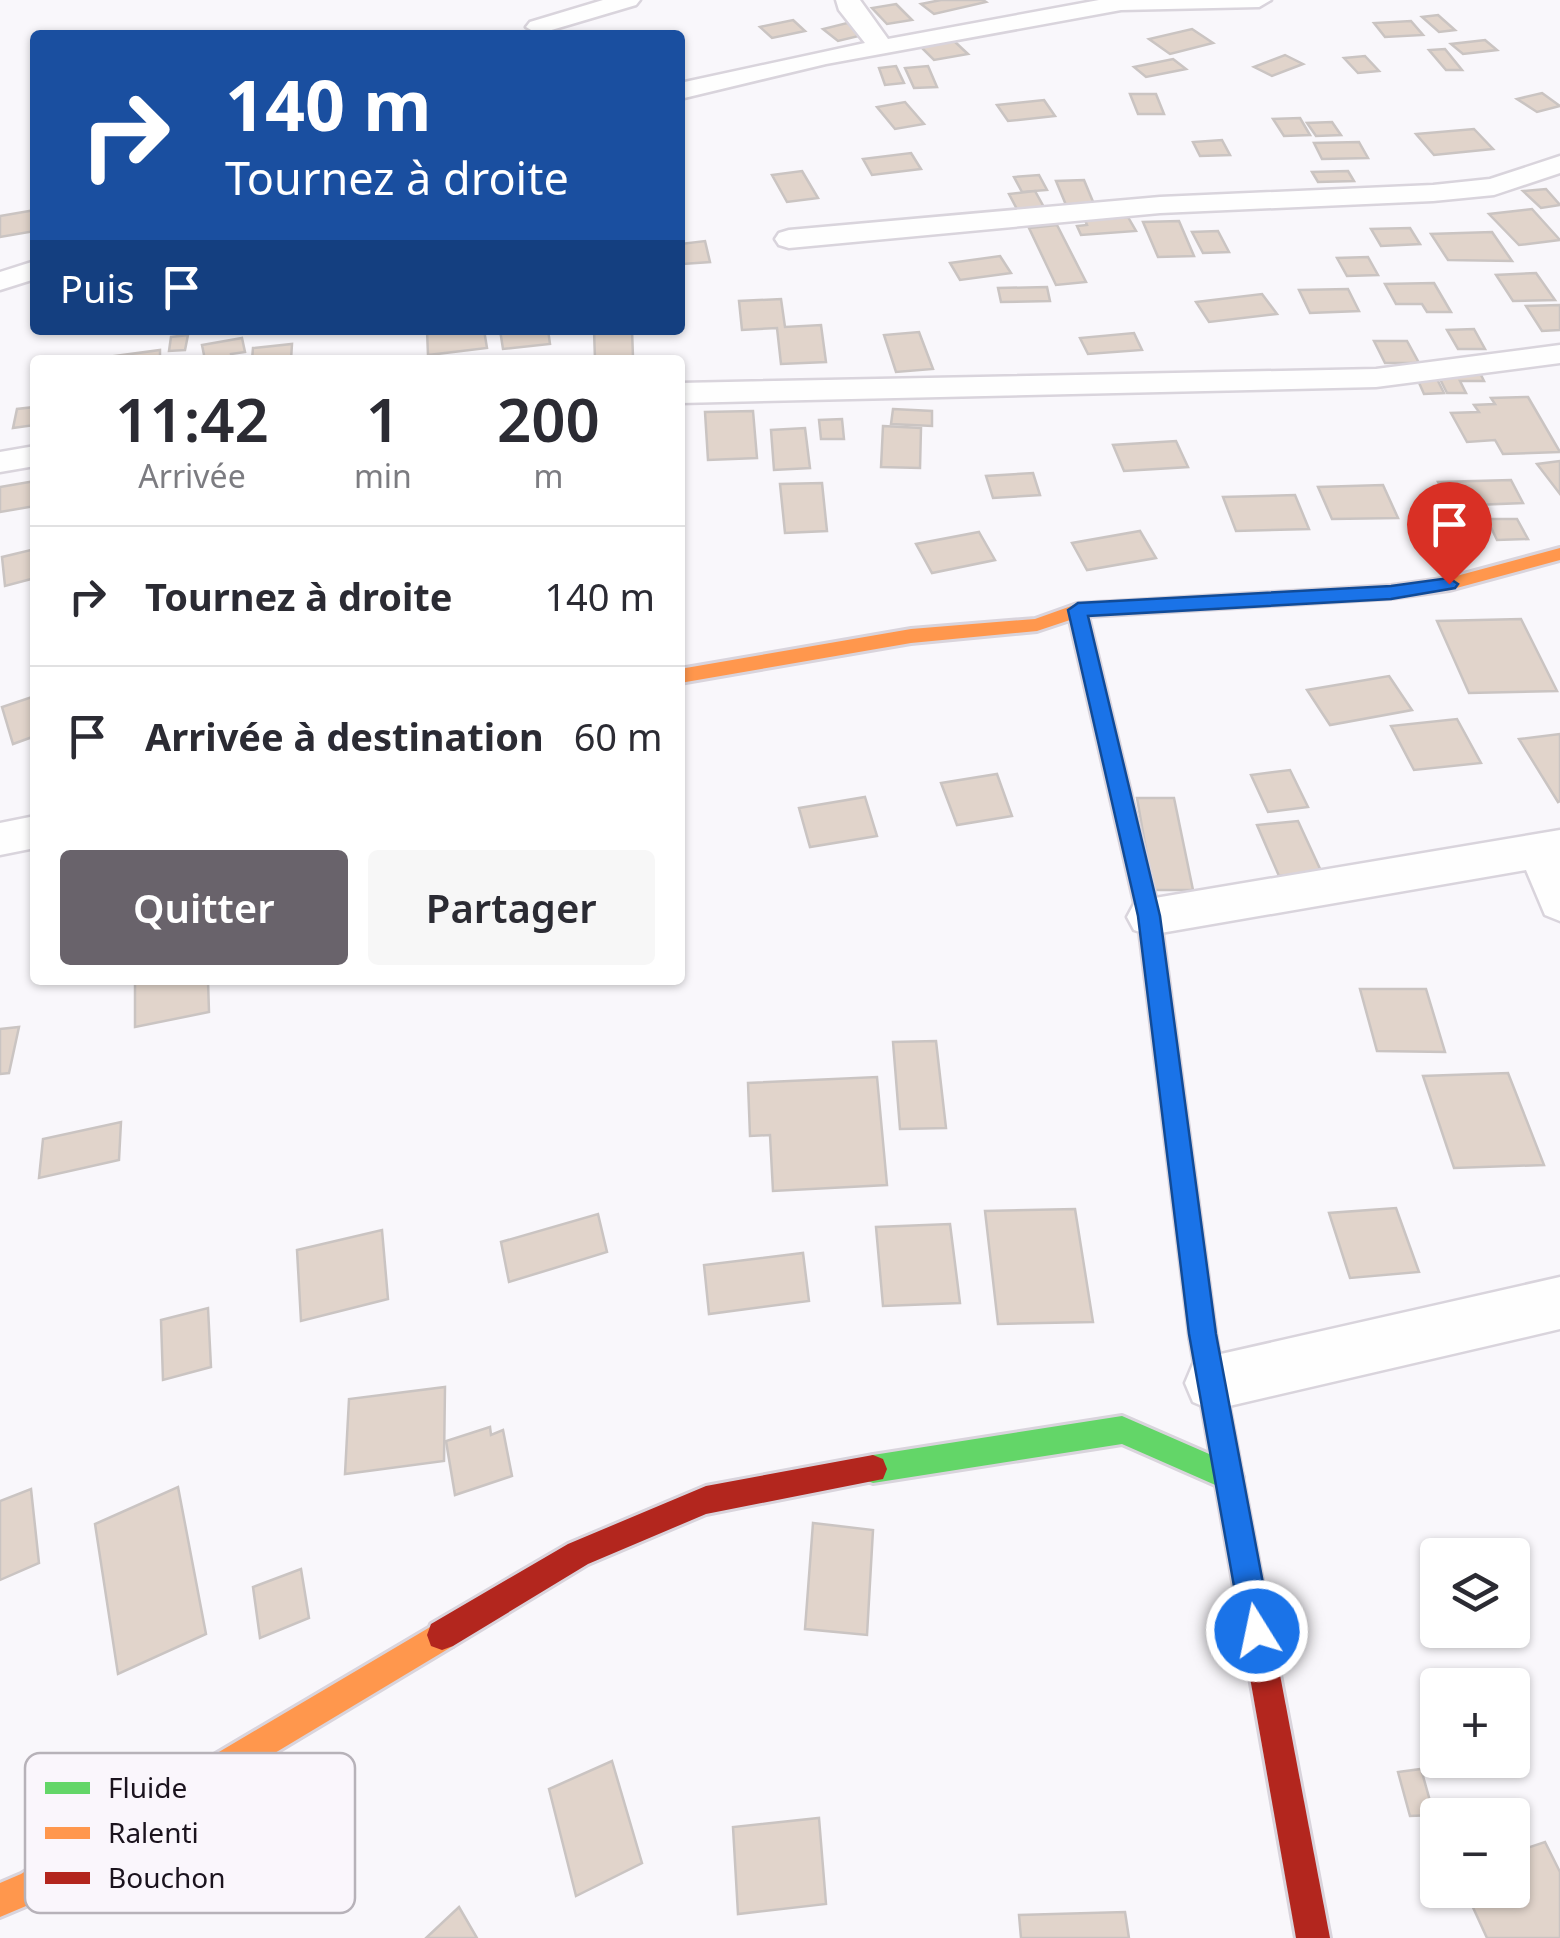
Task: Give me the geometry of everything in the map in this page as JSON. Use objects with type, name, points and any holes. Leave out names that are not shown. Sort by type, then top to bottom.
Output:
[{"type":"street","points":[[538,27],[628,0]]},
{"type":"street","points":[[848,0],[851,10],[881,46]]},
{"type":"street","points":[[685,90],[881,46],[1120,2],[1260,0]]},
{"type":"street","points":[[788,239],[1160,205],[1432,194],[1494,186],[1560,164]]},
{"type":"street","points":[[0,281],[30,272]]},
{"type":"street","points":[[685,393],[1376,378],[1560,354]]},
{"type":"street","points":[[0,462],[30,457]]},
{"type":"street","points":[[685,675],[912,636],[1037,624],[1078,610],[1391,592],[1449,584],[1560,554]]},
{"type":"street","points":[[1078,610],[1149,916],[1212,1382],[1313,1938]]},
{"type":"street","points":[[0,839],[30,833]]},
{"type":"street","points":[[1149,916],[1549,848],[1560,904]]},
{"type":"street","points":[[1212,1382],[1560,1304]]},
{"type":"street","points":[[246,1753],[578,1554],[706,1500],[876,1468],[1122,1430],[1229,1477]]},
{"type":"street","points":[[0,1900],[25,1889]]},
{"type":"building","points":[[941,0],[986,2],[934,14],[921,4]]},
{"type":"building","points":[[896,4],[912,20],[887,24],[872,8]]},
{"type":"building","points":[[1438,15],[1455,30],[1439,32],[1422,17]]},
{"type":"building","points":[[793,20],[805,31],[772,38],[760,27]]},
{"type":"building","points":[[1411,21],[1423,35],[1385,37],[1374,23]]},
{"type":"building","points":[[847,23],[863,35],[838,41],[823,29]]},
{"type":"building","points":[[1192,29],[1213,43],[1170,54],[1149,39]]},
{"type":"building","points":[[1485,40],[1497,50],[1463,54],[1451,44]]},
{"type":"building","points":[[954,41],[968,54],[934,60],[921,47]]},
{"type":"building","points":[[1445,49],[1462,70],[1446,70],[1429,50]]},
{"type":"building","points":[[1285,55],[1303,64],[1272,76],[1254,67]]},
{"type":"building","points":[[1365,56],[1379,71],[1358,73],[1344,58]]},
{"type":"building","points":[[1173,59],[1186,69],[1146,77],[1134,67]]},
{"type":"building","points":[[896,66],[904,83],[885,85],[879,68]]},
{"type":"building","points":[[928,66],[937,87],[914,88],[905,68]]},
{"type":"building","points":[[1542,93],[1560,106],[1537,112],[1517,99]]},
{"type":"building","points":[[1130,94],[1156,94],[1164,114],[1138,114]]},
{"type":"building","points":[[1044,100],[1055,116],[1008,121],[997,105]]},
{"type":"building","points":[[905,102],[924,124],[895,129],[877,107]]},
{"type":"building","points":[[1300,118],[1310,135],[1284,136],[1273,119]]},
{"type":"building","points":[[1332,122],[1341,135],[1316,136],[1307,123]]},
{"type":"building","points":[[1474,129],[1493,149],[1434,155],[1416,134]]},
{"type":"building","points":[[1222,140],[1230,155],[1200,156],[1193,142]]},
{"type":"building","points":[[1359,142],[1368,158],[1322,159],[1314,143]]},
{"type":"building","points":[[911,153],[921,169],[872,175],[863,159]]},
{"type":"building","points":[[802,171],[818,198],[787,202],[772,175]]},
{"type":"building","points":[[1348,171],[1354,181],[1318,182],[1312,172]]},
{"type":"building","points":[[1039,175],[1047,190],[1022,192],[1014,177]]},
{"type":"building","points":[[1084,180],[1094,204],[1066,205],[1056,181]]},
{"type":"building","points":[[1546,189],[1560,205],[1541,208],[1523,191]]},
{"type":"building","points":[[1035,191],[1046,211],[1019,213],[1009,194]]},
{"type":"building","points":[[1532,209],[1560,240],[1519,245],[1489,214]]},
{"type":"building","points":[[30,211],[30,232],[0,237],[0,216]]},
{"type":"building","points":[[1128,217],[1136,231],[1081,235],[1077,226],[1087,225],[1085,220]]},
{"type":"building","points":[[1179,221],[1194,256],[1158,257],[1143,222]]},
{"type":"building","points":[[1057,225],[1086,282],[1056,285],[1029,228]]},
{"type":"building","points":[[1410,228],[1420,244],[1381,246],[1371,229]]},
{"type":"building","points":[[1218,231],[1229,252],[1203,253],[1192,232]]},
{"type":"building","points":[[1492,232],[1512,261],[1448,260],[1431,234]]},
{"type":"building","points":[[705,241],[710,262],[685,264],[685,243]]},
{"type":"building","points":[[1000,256],[1011,273],[960,280],[950,263]]},
{"type":"building","points":[[1368,257],[1378,275],[1347,276],[1337,258]]},
{"type":"building","points":[[1536,273],[1555,300],[1513,301],[1496,275]]},
{"type":"building","points":[[1434,283],[1451,312],[1427,312],[1422,304],[1396,304],[1385,284]]},
{"type":"building","points":[[1047,287],[1050,301],[1001,302],[998,288]]},
{"type":"building","points":[[1348,289],[1359,311],[1310,313],[1299,290]]},
{"type":"building","points":[[1262,294],[1277,314],[1209,322],[1196,302]]},
{"type":"building","points":[[781,299],[785,327],[821,325],[826,362],[781,364],[777,328],[742,330],[739,301]]},
{"type":"building","points":[[1560,305],[1560,330],[1542,331],[1526,306]]},
{"type":"building","points":[[1474,329],[1485,349],[1458,349],[1447,330]]},
{"type":"building","points":[[919,332],[933,369],[896,372],[884,335]]},
{"type":"building","points":[[1134,333],[1142,350],[1088,354],[1080,338]]},
{"type":"building","points":[[188,335],[185,350],[169,351],[171,337]]},
{"type":"building","points":[[427,335],[485,335],[487,348],[428,355]]},
{"type":"building","points":[[501,335],[549,335],[550,344],[503,349]]},
{"type":"building","points":[[594,335],[632,335],[633,355],[595,355]]},
{"type":"building","points":[[242,338],[245,352],[204,355],[202,345]]},
{"type":"building","points":[[1374,341],[1407,341],[1419,363],[1385,363]]},
{"type":"building","points":[[292,344],[291,355],[252,355],[253,348]]},
{"type":"building","points":[[160,350],[160,355],[123,355]]},
{"type":"building","points":[[1436,371],[1479,371],[1484,381],[1460,381],[1466,393],[1447,393]]},
{"type":"building","points":[[1435,375],[1444,393],[1424,394],[1416,376]]},
{"type":"building","points":[[1528,397],[1560,452],[1503,454],[1495,440],[1467,442],[1451,413],[1479,412],[1474,405],[1495,404],[1491,398]]},
{"type":"building","points":[[30,408],[30,426],[13,428],[17,409]]},
{"type":"building","points":[[893,409],[932,411],[932,426],[891,424]]},
{"type":"building","points":[[753,411],[757,458],[708,460],[705,412]]},
{"type":"building","points":[[842,419],[844,439],[821,439],[819,420]]},
{"type":"building","points":[[883,426],[921,428],[920,468],[881,467]]},
{"type":"building","points":[[805,428],[810,468],[774,470],[771,430]]},
{"type":"building","points":[[1176,441],[1188,467],[1124,471],[1113,445]]},
{"type":"building","points":[[1560,461],[1560,494],[1537,464]]},
{"type":"building","points":[[1033,473],[1040,495],[993,498],[986,476]]},
{"type":"building","points":[[1511,480],[1523,503],[1475,505],[1480,514],[1454,515],[1438,482]]},
{"type":"building","points":[[30,482],[30,507],[0,512],[0,487]]},
{"type":"building","points":[[822,483],[827,531],[785,533],[780,484]]},
{"type":"building","points":[[1383,485],[1398,518],[1332,519],[1318,487]]},
{"type":"building","points":[[1295,495],[1309,529],[1236,531],[1223,497]]},
{"type":"building","points":[[1487,519],[1517,519],[1528,539],[1497,540]]},
{"type":"building","points":[[1140,531],[1156,558],[1087,570],[1072,543]]},
{"type":"building","points":[[979,532],[995,560],[932,573],[916,544]]},
{"type":"building","points":[[30,550],[30,579],[5,586],[2,557]]},
{"type":"building","points":[[1521,619],[1557,691],[1469,693],[1437,621]]},
{"type":"building","points":[[1389,676],[1412,710],[1330,725],[1307,690]]},
{"type":"building","points":[[30,698],[30,738],[13,744],[2,707]]},
{"type":"building","points":[[1457,719],[1481,763],[1414,770],[1391,726]]},
{"type":"building","points":[[1560,734],[1560,801],[1558,802],[1519,739]]},
{"type":"building","points":[[1290,770],[1308,807],[1268,812],[1251,775]]},
{"type":"building","points":[[997,774],[1012,816],[957,825],[941,783]]},
{"type":"building","points":[[865,797],[877,836],[810,847],[799,808]]},
{"type":"building","points":[[1137,798],[1174,798],[1193,890],[1153,890]]},
{"type":"building","points":[[1298,821],[1321,871],[1279,876],[1257,825]]},
{"type":"building","points":[[135,985],[208,985],[209,1012],[135,1027]]},
{"type":"building","points":[[1360,989],[1426,989],[1445,1052],[1377,1051]]},
{"type":"building","points":[[19,1027],[9,1073],[0,1074],[0,1029]]},
{"type":"building","points":[[936,1041],[946,1128],[900,1129],[893,1042]]},
{"type":"building","points":[[1508,1073],[1544,1165],[1454,1168],[1423,1076]]},
{"type":"building","points":[[877,1077],[887,1185],[773,1191],[770,1135],[750,1136],[748,1083]]},
{"type":"building","points":[[121,1122],[119,1160],[39,1178],[43,1139]]},
{"type":"building","points":[[1396,1208],[1419,1272],[1350,1278],[1329,1213]]},
{"type":"building","points":[[1075,1209],[1093,1322],[998,1324],[985,1211]]},
{"type":"building","points":[[598,1214],[607,1252],[509,1282],[501,1242]]},
{"type":"building","points":[[950,1224],[960,1303],[883,1306],[876,1227]]},
{"type":"building","points":[[382,1230],[388,1299],[301,1321],[297,1250]]},
{"type":"building","points":[[803,1253],[809,1301],[709,1314],[704,1265]]},
{"type":"building","points":[[208,1308],[211,1367],[163,1380],[161,1320]]},
{"type":"building","points":[[445,1387],[444,1461],[345,1474],[349,1399]]},
{"type":"building","points":[[490,1427],[491,1435],[503,1430],[512,1476],[455,1495],[446,1441]]},
{"type":"building","points":[[178,1487],[206,1634],[118,1674],[95,1524]]},
{"type":"building","points":[[31,1489],[39,1563],[0,1580],[0,1501]]},
{"type":"building","points":[[813,1523],[873,1530],[867,1635],[805,1629]]},
{"type":"building","points":[[301,1569],[309,1618],[260,1638],[253,1587]]},
{"type":"building","points":[[612,1761],[642,1863],[576,1896],[549,1789]]},
{"type":"building","points":[[1420,1769],[1429,1798],[1420,1798],[1420,1816],[1410,1816],[1398,1772]]},
{"type":"building","points":[[819,1818],[826,1904],[738,1914],[733,1827]]},
{"type":"building","points":[[1545,1842],[1560,1872],[1560,1938],[1487,1938],[1473,1908],[1530,1908],[1530,1847]]},
{"type":"building","points":[[459,1907],[477,1938],[426,1938]]},
{"type":"building","points":[[1125,1912],[1129,1938],[1021,1938],[1019,1915]]},
{"type":"traffic: fast","points":[[873,1469],[1122,1430],[1229,1477]]},
{"type":"traffic: slow","points":[[685,675],[911,636],[1037,625],[1077,610],[1391,592],[1449,584],[1560,554]]},
{"type":"traffic: slow","points":[[1077,610],[1149,917],[1203,1338]]},
{"type":"traffic: slow","points":[[246,1753],[442,1635]]},
{"type":"traffic: slow","points":[[0,1900],[25,1889]]},
{"type":"traffic: jam","points":[[1203,1338],[1313,1938]]},
{"type":"traffic: jam","points":[[442,1635],[578,1554],[706,1500],[873,1469]]},
{"type":"route","points":[[1257,1631],[1202,1334],[1149,916],[1078,610],[1391,592],[1449,584]]}]
